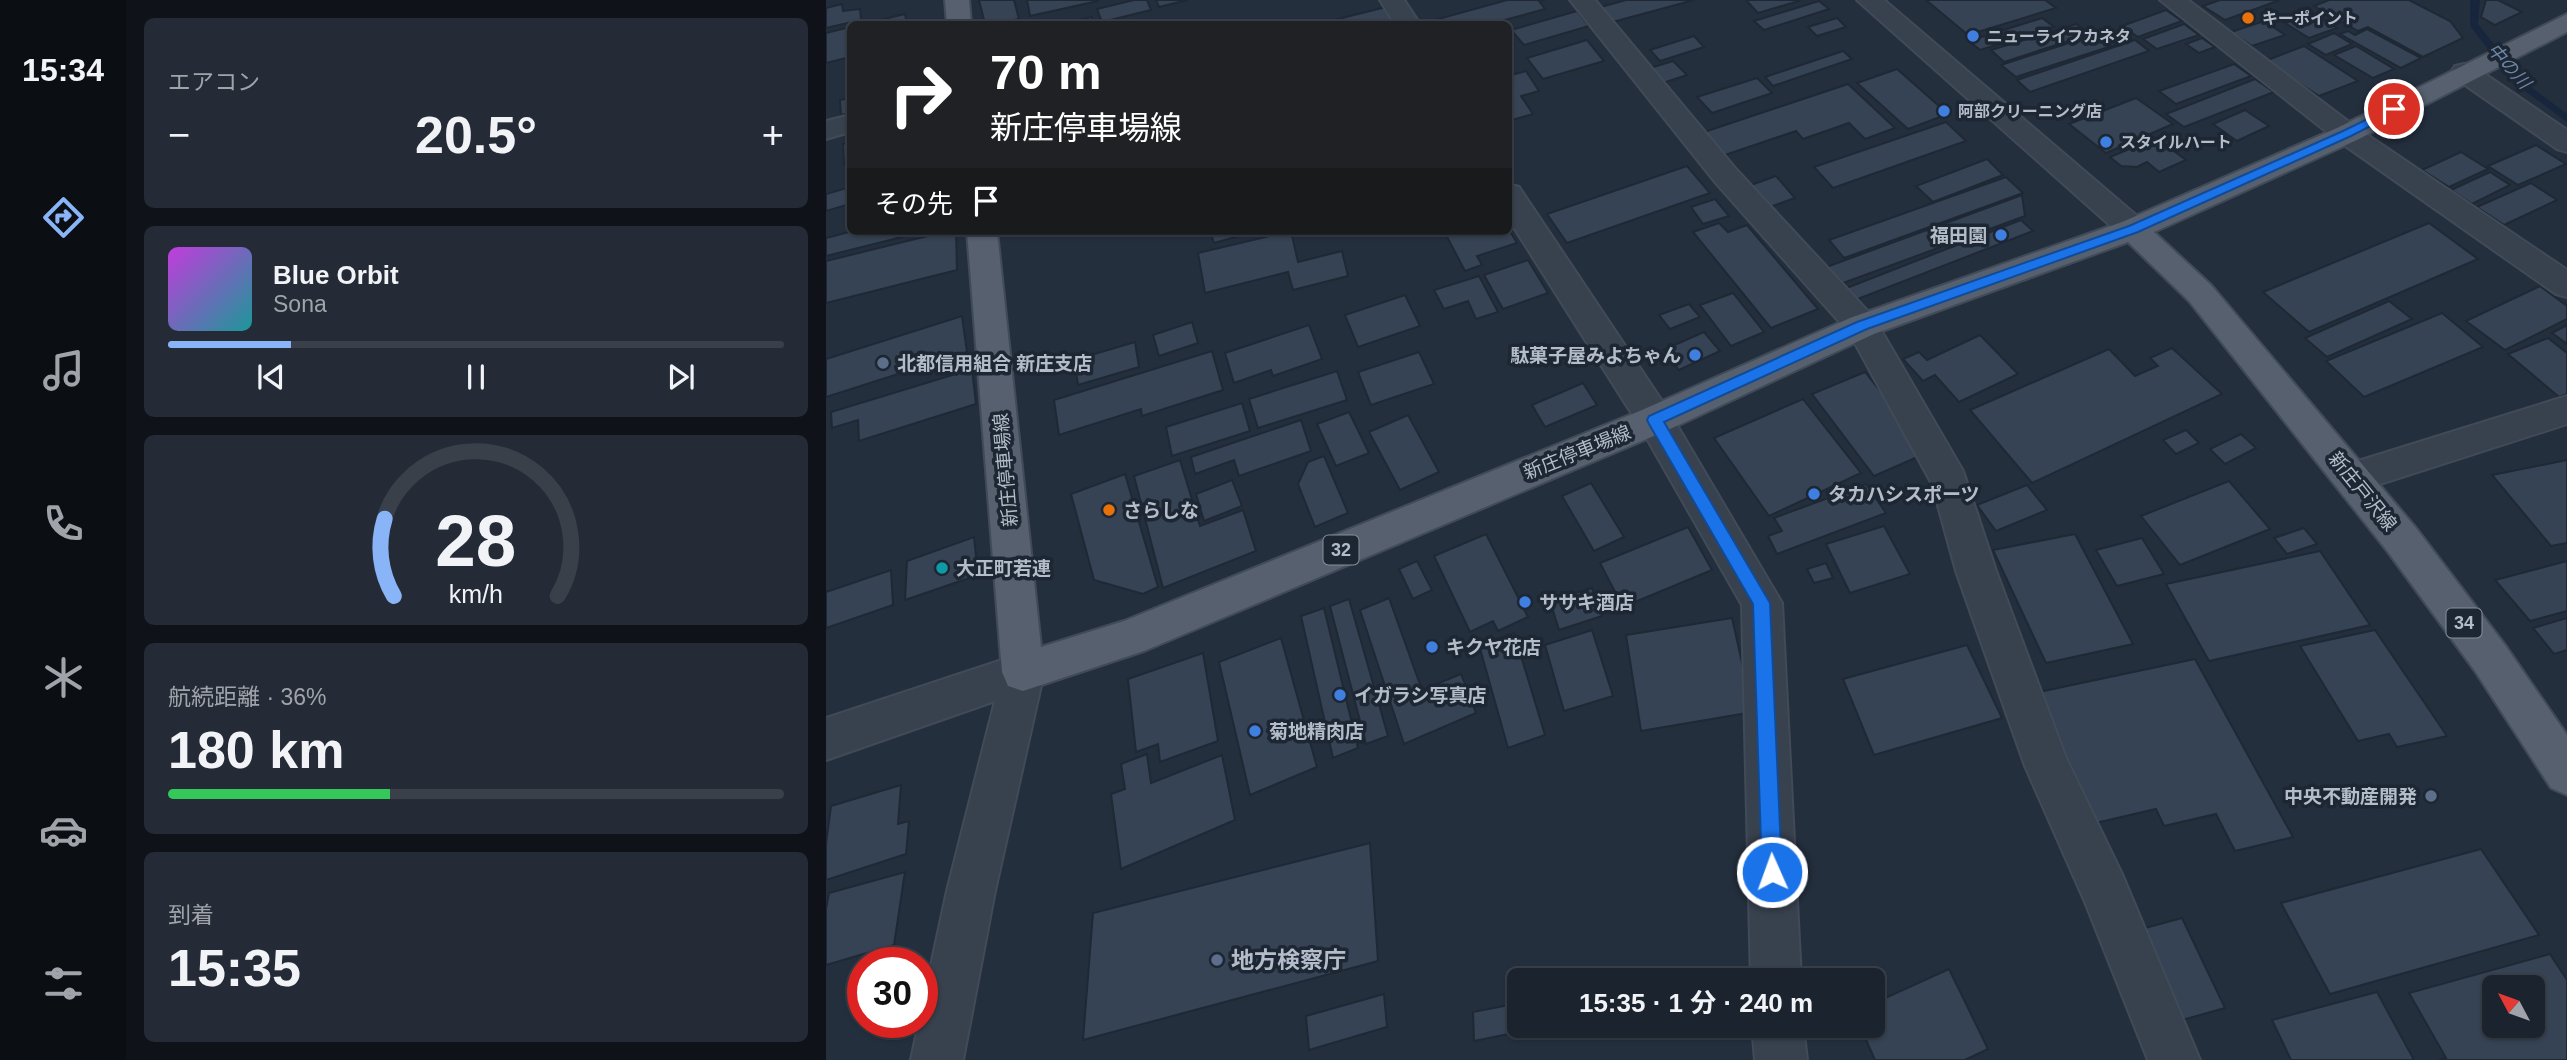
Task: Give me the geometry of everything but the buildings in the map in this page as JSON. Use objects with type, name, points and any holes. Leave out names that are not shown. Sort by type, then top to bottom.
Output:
[{"type":"main road","points":[[957,0],[959,21]]},
{"type":"main road","name":"新庄停車場線","points":[[982,235],[1023,672],[1129,638],[1655,420],[1862,326],[2133,229],[2347,134],[2567,22]]},
{"type":"main road","name":"新庄戸沢線","points":[[2133,229],[2200,293],[2402,540],[2490,658],[2567,773]]},
{"type":"street","points":[[1392,0],[1405,21]]},
{"type":"street","points":[[1582,0],[1725,175],[1862,326],[1950,482],[1976,571],[2047,766],[2105,891],[2174,1060]]},
{"type":"street","points":[[1869,0],[2133,229]]},
{"type":"street","points":[[2172,0],[2347,134],[2567,286]]},
{"type":"street","points":[[2474,67],[2567,143]]},
{"type":"street","points":[[826,130],[847,125]]},
{"type":"street","points":[[1512,200],[1655,420],[1762,603],[1776,968]]},
{"type":"street","points":[[2352,478],[2567,410]]},
{"type":"street","points":[[826,739],[1023,672]]},
{"type":"street","points":[[937,1060],[971,891],[1023,672]]},
{"type":"street","points":[[1779,1038],[1781,1060]]},
{"type":"waterway","name":"中の川","points":[[2475,0],[2473,24],[2520,83],[2567,119]]},
{"type":"place","name":"キーポイント","points":[[2248,18]]},
{"type":"place","name":"ニューライフカネタ","points":[[1973,36]]},
{"type":"place","name":"阿部クリーニング店","points":[[1944,111]]},
{"type":"place","name":"スタイルハート","points":[[2106,142]]},
{"type":"place","name":"福田園","points":[[2001,235]]},
{"type":"place","name":"駄菓子屋みよちゃん","points":[[1695,355]]},
{"type":"place","name":"北都信用組合 新庄支店","points":[[883,363]]},
{"type":"place","name":"タカハシスポーツ","points":[[1814,494]]},
{"type":"place","name":"さらしな","points":[[1109,510]]},
{"type":"place","name":"大正町若連","points":[[942,568]]},
{"type":"place","name":"ササキ酒店","points":[[1525,602]]},
{"type":"place","name":"キクヤ花店","points":[[1432,647]]},
{"type":"place","name":"イガラシ写真店","points":[[1340,695]]},
{"type":"place","name":"菊地精肉店","points":[[1255,731]]},
{"type":"place","name":"中央不動産開発","points":[[2431,796]]},
{"type":"place","name":"地方検察庁","points":[[1217,960]]},
{"type":"route","points":[[1772,872],[1762,603],[1655,420],[1862,326],[2133,229],[2347,134],[2394,109]]}]
